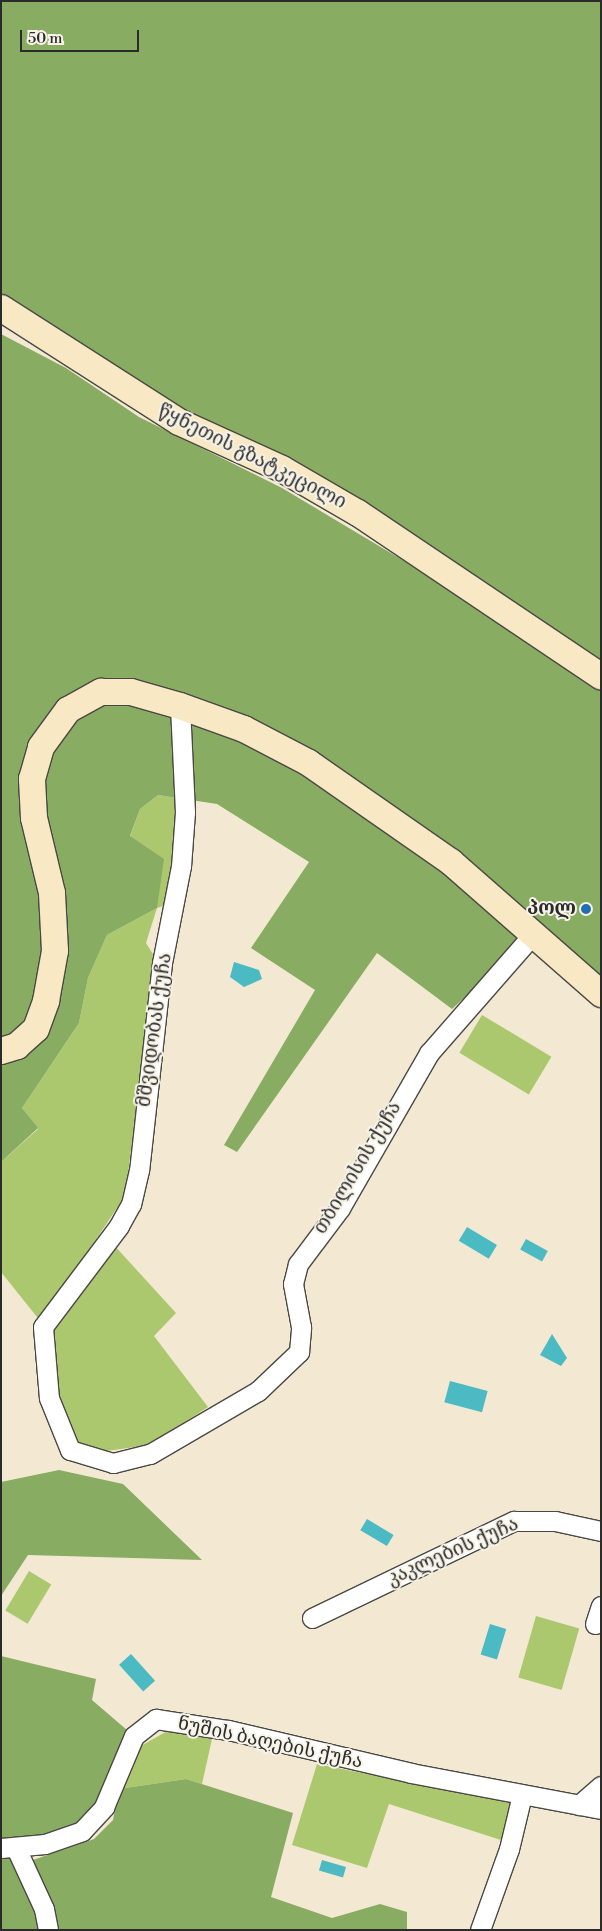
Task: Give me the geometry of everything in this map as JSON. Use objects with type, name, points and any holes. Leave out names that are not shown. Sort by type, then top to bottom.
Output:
[{"type":"main road","name":"წყნეთის გზატკეცილი","points":[[1,308],[179,422],[282,469],[358,513],[601,676]]},
{"type":"main road","points":[[1,1051],[17,1046],[36,1029],[46,1001],[54,951],[52,893],[34,818],[32,779],[42,748],[68,710],[101,692],[131,692],[180,706],[244,729],[309,763],[451,862],[534,932],[601,994]]},
{"type":"street","name":"მშვიდობას ქუჩა","points":[[43,1326],[119,1226],[132,1204],[139,1170],[159,988],[181,866],[185,812],[180,706]]},
{"type":"street","name":"თბილისის ქუჩა","points":[[43,1326],[49,1398],[70,1450],[113,1463],[150,1454],[258,1391],[299,1352],[301,1327],[293,1284],[298,1264],[340,1208],[413,1075],[534,932]]},
{"type":"street","name":"კაკლების ქუჩა","points":[[312,1618],[514,1521],[536,1518],[601,1531]]},
{"type":"street","points":[[595,1624],[601,1606]]},
{"type":"street","name":"ნუშის ბაღების ქუჩა","points":[[8,1848],[82,1831],[104,1807],[134,1736],[156,1719],[228,1730],[522,1795],[601,1809]]},
{"type":"street","points":[[580,1805],[601,1786]]},
{"type":"street","points":[[486,1927],[509,1849],[522,1795]]},
{"type":"street","points":[[8,1848],[44,1909],[48,1930]]},
{"type":"green space","points":[[1,1],[601,1],[601,669],[137,385],[1,294]]},
{"type":"green space","points":[[1,334],[66,368],[139,417],[282,488],[528,635],[601,687],[601,979],[430,840],[326,767],[279,740],[170,696],[140,694],[244,729],[309,763],[451,862],[535,932],[452,1009],[377,953],[237,1152],[224,1145],[315,990],[251,948],[309,862],[217,804],[158,795],[140,809],[130,836],[164,859],[157,908],[107,935],[88,978],[79,1023],[22,1108],[38,1128],[1,1162]]},
{"type":"green space","points":[[158,795],[178,798],[169,904],[157,908],[130,837],[140,809]]},
{"type":"green space","points":[[157,908],[146,943],[156,959],[125,1196],[41,1322],[1,1272],[1,1162],[38,1129],[22,1108],[79,1023],[88,978],[107,935]]},
{"type":"green space","points":[[482,1015],[551,1057],[529,1094],[459,1053]]},
{"type":"green space","points":[[113,1244],[176,1313],[154,1336],[208,1407],[150,1445],[99,1452],[85,1449],[72,1437],[59,1412],[50,1336]]},
{"type":"green space","points":[[59,1470],[123,1484],[202,1560],[28,1555],[1,1596],[1,1482]]},
{"type":"green space","points":[[29,1571],[51,1584],[28,1624],[5,1610]]},
{"type":"green space","points":[[536,1616],[579,1628],[562,1690],[518,1678]]},
{"type":"green space","points":[[1,1656],[96,1679],[92,1700],[134,1736],[82,1831],[1,1848]]},
{"type":"green space","points":[[169,1730],[212,1739],[202,1784],[186,1779],[119,1789],[139,1747]]},
{"type":"green space","points":[[317,1764],[514,1803],[504,1841],[389,1804],[367,1868],[292,1845]]},
{"type":"green space","points":[[186,1779],[293,1813],[271,1897],[332,1918],[380,1904],[407,1912],[407,1930],[54,1930],[30,1861],[94,1839],[113,1820],[119,1789]]},
{"type":"green space","points":[[1,1856],[15,1859],[44,1930],[1,1930]]},
{"type":"water","points":[[234,962],[259,970],[262,979],[244,987],[230,977]]},
{"type":"water","points":[[467,1227],[497,1245],[489,1259],[459,1241]]},
{"type":"water","points":[[526,1239],[548,1251],[542,1262],[520,1249]]},
{"type":"water","points":[[552,1334],[567,1358],[561,1366],[540,1355]]},
{"type":"water","points":[[450,1381],[488,1391],[482,1412],[444,1402]]},
{"type":"water","points":[[367,1519],[394,1535],[387,1546],[360,1530]]},
{"type":"water","points":[[490,1624],[506,1629],[497,1660],[481,1655]]},
{"type":"water","points":[[131,1654],[155,1681],[143,1691],[119,1665]]},
{"type":"water","points":[[322,1860],[346,1867],[343,1877],[319,1871]]},
{"type":"place","name":"პოლ","points":[[586,909]]}]
